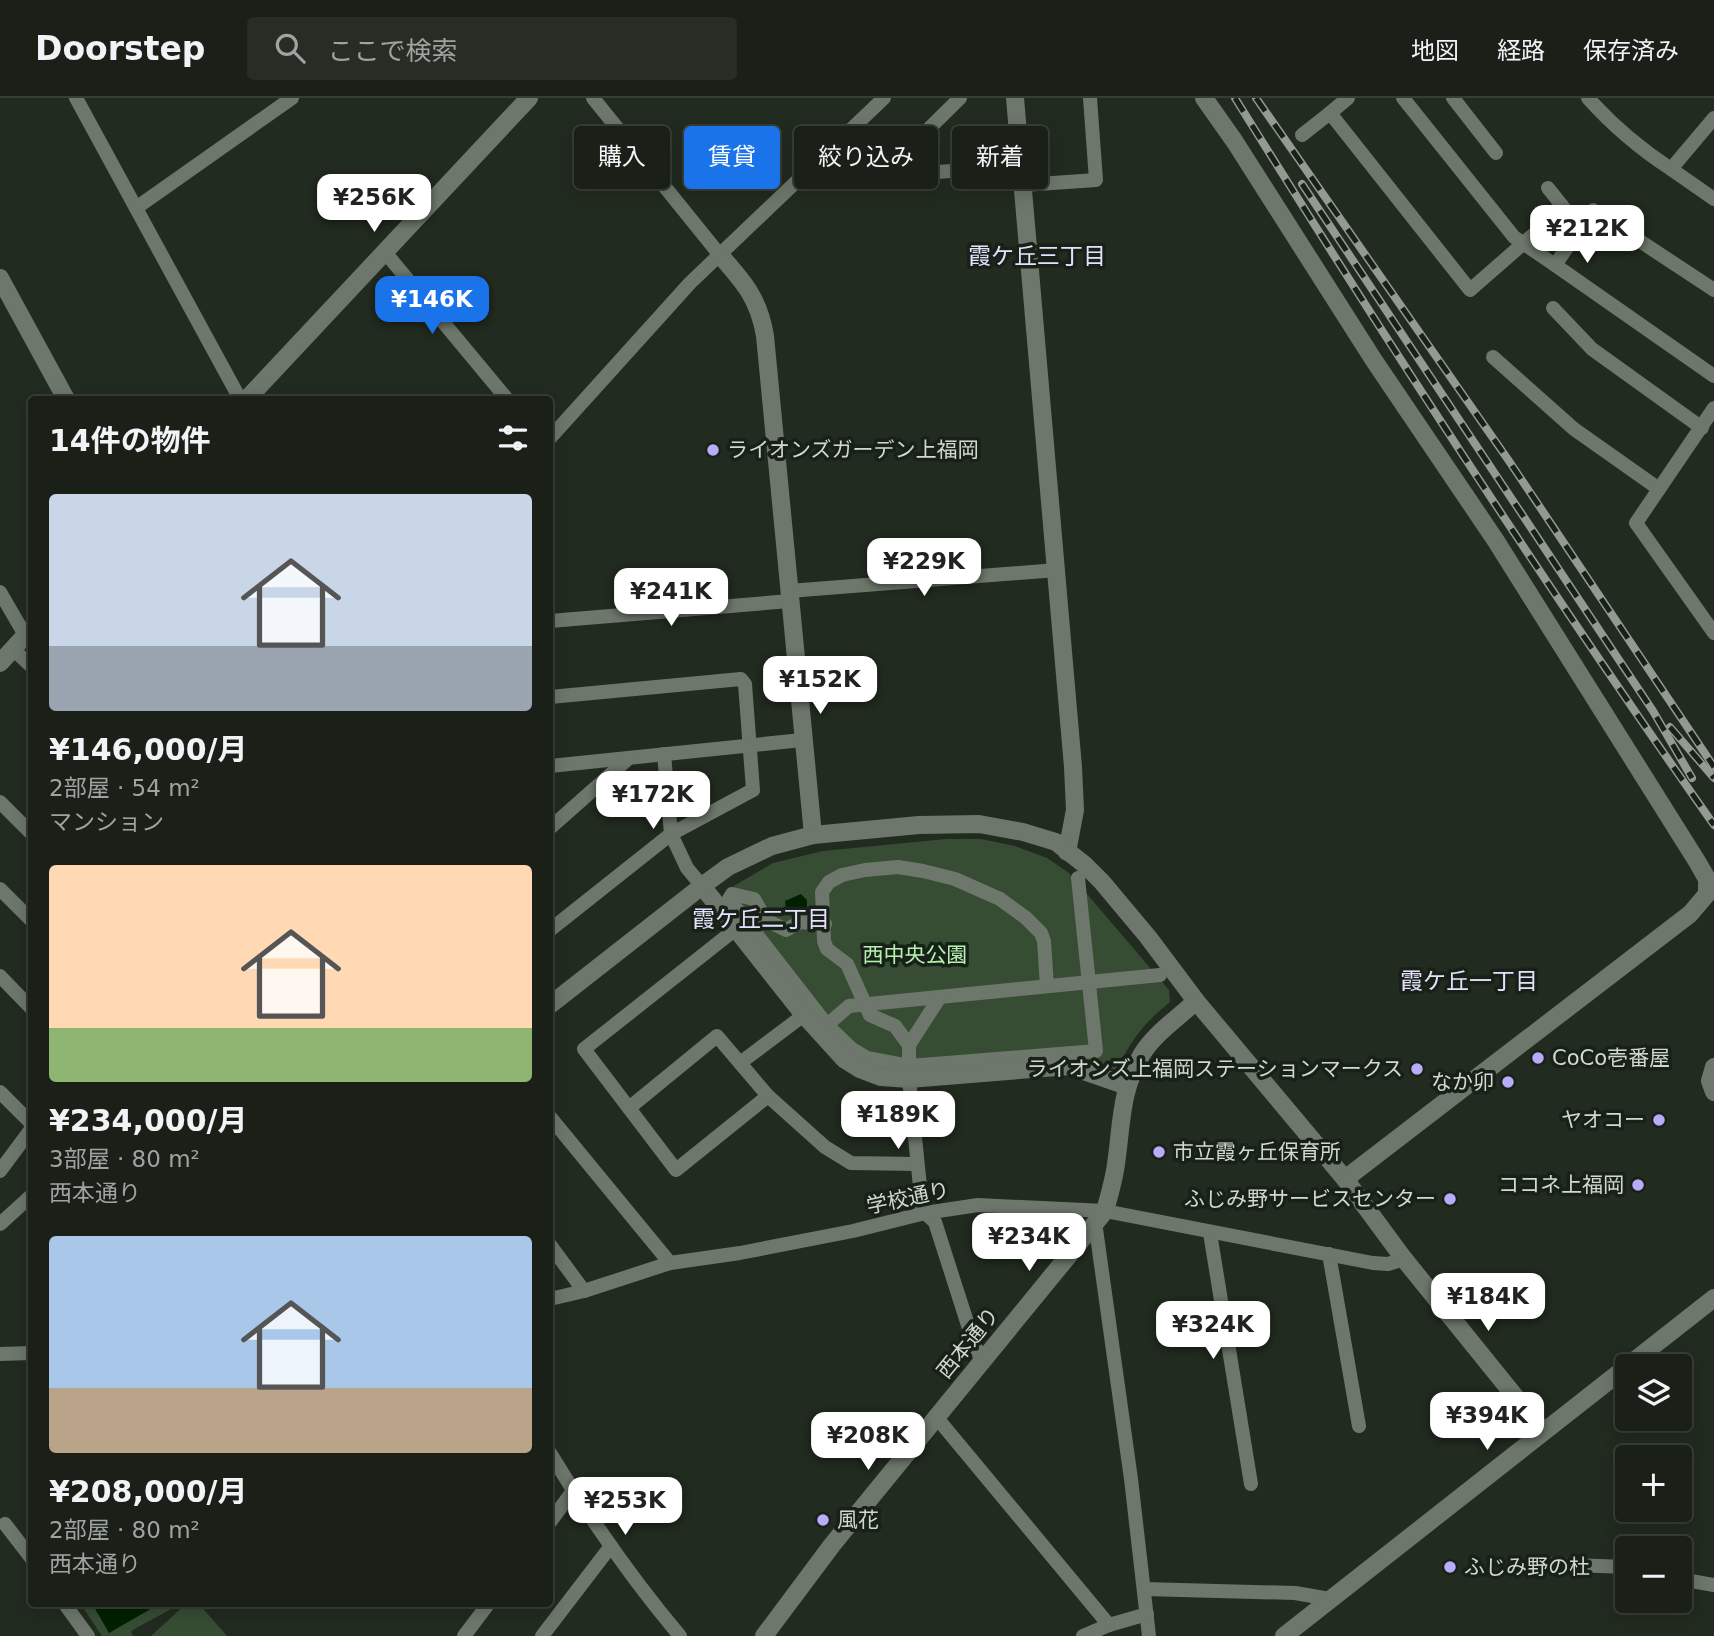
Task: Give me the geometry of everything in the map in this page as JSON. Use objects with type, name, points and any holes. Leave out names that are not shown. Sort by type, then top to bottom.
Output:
[{"type":"street","points":[[76,98],[238,396]]},
{"type":"street","points":[[136,208],[292,98]]},
{"type":"street","points":[[257,396],[384,251],[529,98]]},
{"type":"street","points":[[593,98],[751,292],[763,321],[813,835]]},
{"type":"street","points":[[553,435],[662,312],[719,254],[884,98]]},
{"type":"street","points":[[952,171],[881,176],[960,98]]},
{"type":"street","points":[[1015,98],[1018,126]]},
{"type":"street","points":[[1048,183],[1096,180],[1090,98]]},
{"type":"street","points":[[1204,98],[1235,142],[1373,359],[1496,541],[1708,884],[1707,894],[1690,914],[1345,1179]]},
{"type":"street","points":[[1302,135],[1348,98]]},
{"type":"street","points":[[1403,98],[1514,237],[1714,376]]},
{"type":"street","points":[[1454,98],[1496,153]]},
{"type":"street","points":[[1588,98],[1613,126],[1641,150],[1714,199]]},
{"type":"street","points":[[1330,113],[1470,290],[1564,208],[1548,188]]},
{"type":"street","points":[[1671,169],[1714,118]]},
{"type":"street","points":[[1024,189],[1074,789],[1075,810],[1067,852]]},
{"type":"street","points":[[1556,265],[1593,210],[1714,290]]},
{"type":"street","points":[[384,251],[505,396]]},
{"type":"street","points":[[0,278],[64,396]]},
{"type":"street","points":[[1553,308],[1592,349],[1702,428]]},
{"type":"street","points":[[1493,357],[1574,429],[1659,489]]},
{"type":"street","points":[[1714,408],[1636,523],[1714,633]]},
{"type":"street","points":[[553,621],[1057,570]]},
{"type":"street","points":[[0,592],[6,615],[23,638],[0,663]]},
{"type":"street","points":[[553,697],[741,679],[745,684],[754,790],[671,834],[553,928]]},
{"type":"street","points":[[553,766],[803,740]]},
{"type":"street","points":[[664,754],[671,834],[687,868],[804,1015],[844,1059],[881,1077],[1096,1051],[1078,878]]},
{"type":"street","points":[[553,825],[629,758]]},
{"type":"street","points":[[0,802],[28,830]]},
{"type":"street","points":[[553,1003],[728,867],[772,845],[813,835],[919,825],[979,824],[1056,842],[1102,881],[1196,1001],[1345,1179],[1404,1259],[1543,1431]]},
{"type":"street","points":[[909,1045],[895,1026],[870,1015],[848,964],[827,949],[824,941],[822,892],[829,882],[842,875],[898,867],[955,879],[1000,899],[1041,933],[1047,986]]},
{"type":"street","points":[[0,889],[28,917]]},
{"type":"street","points":[[825,924],[800,922],[786,930],[766,920],[754,898],[732,894],[729,898],[827,1025],[852,1049],[867,1058],[909,1072],[1069,1066],[1127,1086]]},
{"type":"street","points":[[737,929],[583,1049],[676,1170],[768,1096]]},
{"type":"street","points":[[827,1025],[849,1006],[1160,975]]},
{"type":"street","points":[[0,976],[28,1005]]},
{"type":"street","points":[[940,997],[909,1045],[917,1164],[922,1206],[935,1222],[974,1344],[982,1361]]},
{"type":"street","points":[[1149,1636],[1096,1229],[1116,1163],[1119,1122],[1127,1086],[1143,1053],[1196,1001]]},
{"type":"street","points":[[740,1063],[804,1015]]},
{"type":"street","points":[[629,1108],[717,1036],[768,1096],[825,1147],[851,1163],[917,1164]]},
{"type":"street","points":[[1714,1067],[1710,1081],[1714,1092]]},
{"type":"street","points":[[0,1092],[28,1122]]},
{"type":"street","points":[[553,1121],[670,1264]]},
{"type":"street","points":[[0,1171],[28,1132]]},
{"type":"street","points":[[0,1224],[28,1199]]},
{"type":"street","name":"学校通り","points":[[553,1297],[584,1291],[670,1264],[740,1253],[925,1213],[978,1205],[1210,1233],[1373,1263],[1388,1264],[1404,1259]]},
{"type":"street","name":"西本通り","points":[[764,1636],[832,1545],[1099,1218]]},
{"type":"street","points":[[1210,1233],[1251,1483]]},
{"type":"street","points":[[553,1249],[584,1291]]},
{"type":"street","points":[[1329,1254],[1359,1426]]},
{"type":"street","points":[[1284,1636],[1714,1298]]},
{"type":"street","points":[[0,1354],[28,1353]]},
{"type":"street","points":[[937,1418],[1109,1625]]},
{"type":"street","points":[[553,1458],[648,1598],[680,1636]]},
{"type":"street","points":[[553,1518],[573,1491]]},
{"type":"street","points":[[5,1524],[28,1554]]},
{"type":"street","points":[[542,1636],[611,1546]]},
{"type":"street","points":[[1541,1564],[1615,1567]]},
{"type":"street","points":[[1692,1581],[1714,1585]]},
{"type":"street","points":[[1144,1589],[1295,1593],[1330,1599]]},
{"type":"street","points":[[67,1607],[88,1636]]},
{"type":"street","points":[[464,1636],[486,1607]]},
{"type":"street","points":[[1083,1636],[1147,1614]]},
{"type":"green space","name":"西中央公園","points":[[946,839],[981,839],[1015,846],[1047,858],[1069,873],[1169,990],[1170,1002],[1139,1033],[1116,1070],[1069,1055],[910,1070],[851,1052],[727,890],[773,863],[823,851]]},
{"type":"green space","points":[[83,1607],[175,1607],[131,1631],[133,1636],[102,1636]]},
{"type":"green space","points":[[183,1607],[202,1607],[227,1636],[151,1636]]},
{"type":"shaded area","points":[[801,894],[807,900],[807,910],[795,916],[796,912],[793,911],[791,916],[785,901]]},
{"type":"shaded area","points":[[94,1607],[154,1607],[109,1633]]},
{"type":"railway","points":[[1235,98],[1469,465],[1714,825]]},
{"type":"railway","points":[[1256,98],[1509,461],[1714,767]]},
{"type":"railway","points":[[1302,184],[1653,711],[1692,778]]},
{"type":"railway","points":[[1670,727],[1714,778]]},
{"type":"place","name":"ライオンズガーデン上福岡","points":[[713,450]]},
{"type":"place","name":"CoCo壱番屋","points":[[1538,1058]]},
{"type":"place","name":"ライオンズ上福岡ステーションマークス","points":[[1417,1069]]},
{"type":"place","name":"なか卯","points":[[1508,1082]]},
{"type":"place","name":"ヤオコー","points":[[1659,1120]]},
{"type":"place","name":"市立霞ヶ丘保育所","points":[[1159,1152]]},
{"type":"place","name":"ココネ上福岡","points":[[1638,1185]]},
{"type":"place","name":"ふじみ野サービスセンター","points":[[1450,1199]]},
{"type":"place","name":"風花","points":[[823,1520]]},
{"type":"place","name":"ふじみ野の杜","points":[[1450,1567]]},
{"type":"district","name":"霞ケ丘三丁目","points":[[1037,256]]},
{"type":"district","name":"霞ケ丘二丁目","points":[[761,919]]},
{"type":"district","name":"霞ケ丘一丁目","points":[[1469,981]]}]
